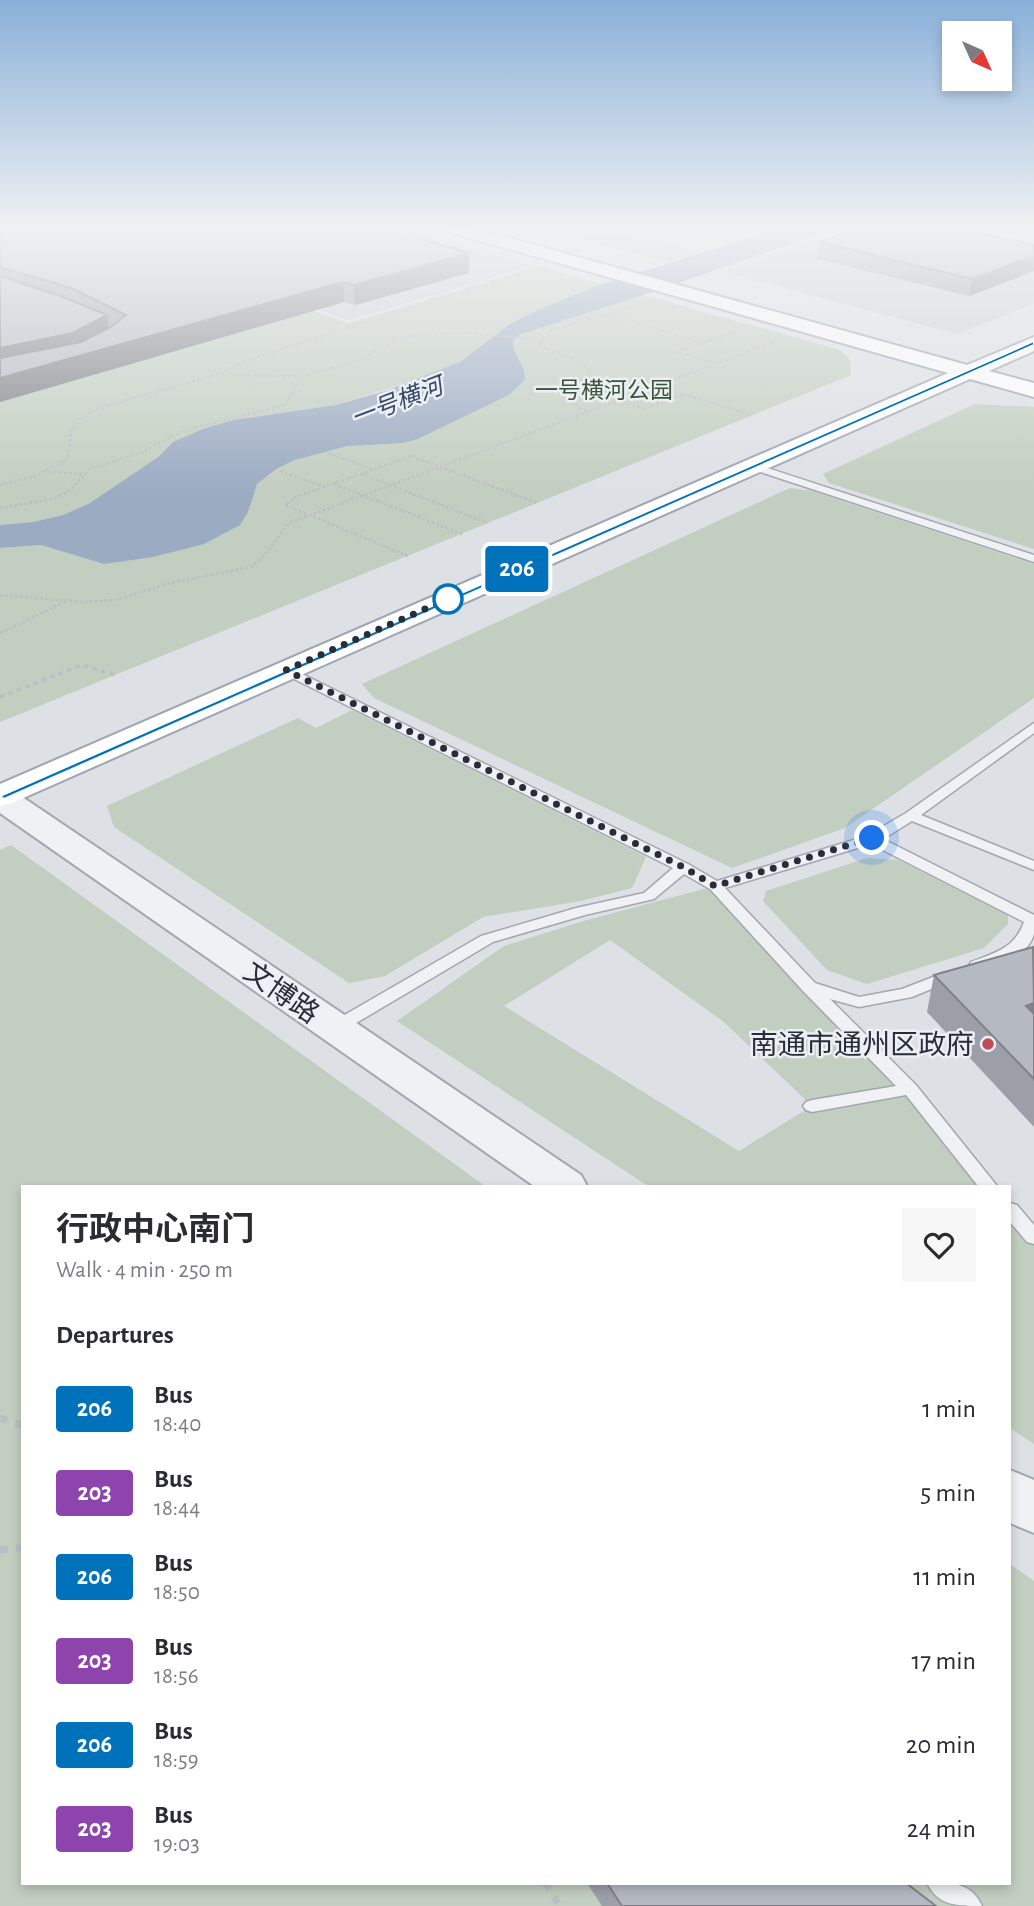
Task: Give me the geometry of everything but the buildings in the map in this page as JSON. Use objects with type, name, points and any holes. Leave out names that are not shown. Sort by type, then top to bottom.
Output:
[{"type":"main road","points":[[790,316],[964,364],[1034,390]]},
{"type":"main road","points":[[0,796],[752,466],[964,364],[1034,326]]},
{"type":"main road","points":[[0,775],[964,364],[1034,343]]},
{"type":"main road","points":[[964,364],[1034,376]]},
{"type":"street","name":"文博路","points":[[0,796],[564,1185]]},
{"type":"street","points":[[1011,1494],[1034,1510]]},
{"type":"lane","points":[[752,466],[1034,559]]},
{"type":"lane","points":[[286,670],[683,867],[715,886],[809,987],[910,1089],[987,1185]]},
{"type":"lane","points":[[715,886],[872,838],[911,816],[1034,727]]},
{"type":"lane","points":[[911,816],[1034,866]]},
{"type":"lane","points":[[809,987],[859,1002],[906,993],[1012,952],[1027,938],[1032,920],[872,838]]},
{"type":"lane","points":[[335,1028],[488,939],[581,911],[649,896],[683,867]]},
{"type":"lane","points":[[813,1106],[910,1089]]},
{"type":"lane","points":[[1011,1211],[1034,1237]]},
{"type":"lane","points":[[942,1885],[968,1906]]},
{"type":"path","points":[[0,485],[24,481],[49,472],[68,458],[71,430],[82,417],[108,405],[220,374],[247,360],[387,316]]},
{"type":"path","points":[[587,411],[568,401],[568,393],[576,382],[589,375],[589,370],[578,360],[540,345],[551,330],[601,316]]},
{"type":"path","points":[[614,316],[702,343]]},
{"type":"path","points":[[716,363],[677,352],[741,330]]},
{"type":"path","points":[[220,374],[300,377],[359,360],[397,340],[418,335],[491,334],[542,340]]},
{"type":"path","points":[[0,595],[66,601],[115,600],[171,583],[251,567],[262,561],[275,545],[279,533],[289,523],[777,340]]},
{"type":"path","points":[[0,509],[53,499],[69,491],[90,469],[141,453],[183,431],[283,405],[292,396],[300,377]]},
{"type":"path","points":[[617,401],[644,409],[683,394],[752,415]]},
{"type":"path","points":[[328,453],[373,470]]},
{"type":"path","points":[[408,556],[285,505],[296,497],[411,456],[537,503]]},
{"type":"path","points":[[280,471],[325,487]]},
{"type":"path","points":[[49,472],[86,474]]},
{"type":"path","points":[[361,474],[488,523]]},
{"type":"path","points":[[334,484],[462,534]]},
{"type":"path","points":[[0,633],[66,601]]},
{"type":"path","points":[[0,697],[82,665],[116,675]]},
{"type":"path","points":[[0,1418],[21,1425]]},
{"type":"path","points":[[0,1550],[21,1547]]},
{"type":"path","points":[[546,1885],[560,1906]]},
{"type":"shaded area","points":[[337,316],[363,316],[349,320]]},
{"type":"shaded area","points":[[889,316],[1003,316],[957,334]]},
{"type":"green space","points":[[0,316],[328,316],[349,323],[373,316],[529,316],[510,324],[460,362],[443,371],[336,405],[233,420],[173,442],[158,457],[90,503],[63,515],[33,522],[0,525]]},
{"type":"green space","name":"一号横河公园","points":[[578,316],[719,316],[840,350],[850,360],[851,375],[0,722],[0,548],[41,545],[104,564],[248,512],[253,492],[262,478],[284,464],[338,448],[418,439],[509,395],[525,380],[513,341],[521,334]]},
{"type":"green space","points":[[975,404],[1034,407],[1034,549],[829,483],[823,474]]},
{"type":"green space","points":[[790,488],[812,491],[1034,564],[1034,698],[845,828],[732,868],[374,698],[362,684]]},
{"type":"green space","points":[[352,710],[646,857],[632,888],[581,901],[483,917],[385,976],[349,983],[114,827],[107,806],[298,718],[316,728]]},
{"type":"green space","points":[[11,845],[484,1185],[21,1185],[21,1885],[1011,1885],[1011,1565],[1034,1581],[1034,1906],[0,1906],[0,850]]},
{"type":"green space","points":[[867,858],[898,860],[1008,915],[1008,924],[984,948],[867,984],[827,970],[763,901],[766,891]]},
{"type":"green space","points":[[715,886],[910,1089],[987,1185],[646,1185],[397,1021],[504,946],[587,920]],"holes":[[[610,940],[724,1022],[812,1106],[739,1151],[504,1006]]]},
{"type":"green space","points":[[1011,1211],[1034,1237],[1034,1444],[1011,1429]]},
{"type":"water","name":"一号横河","points":[[527,316],[578,316],[521,334],[513,341],[525,380],[509,395],[418,439],[402,443],[347,446],[295,460],[276,469],[257,484],[248,512],[240,525],[204,544],[153,557],[104,564],[41,545],[0,548],[0,525],[33,522],[63,515],[90,503],[158,457],[173,442],[233,420],[336,405],[388,390],[460,362],[510,324]]},
{"type":"bus line","name":"206","points":[[0,796],[1034,343]]},
{"type":"place","name":"南通市通州区政府","points":[[988,1044]]},
{"type":"route","points":[[448,599],[286,670],[683,867],[715,886],[872,838]]}]
